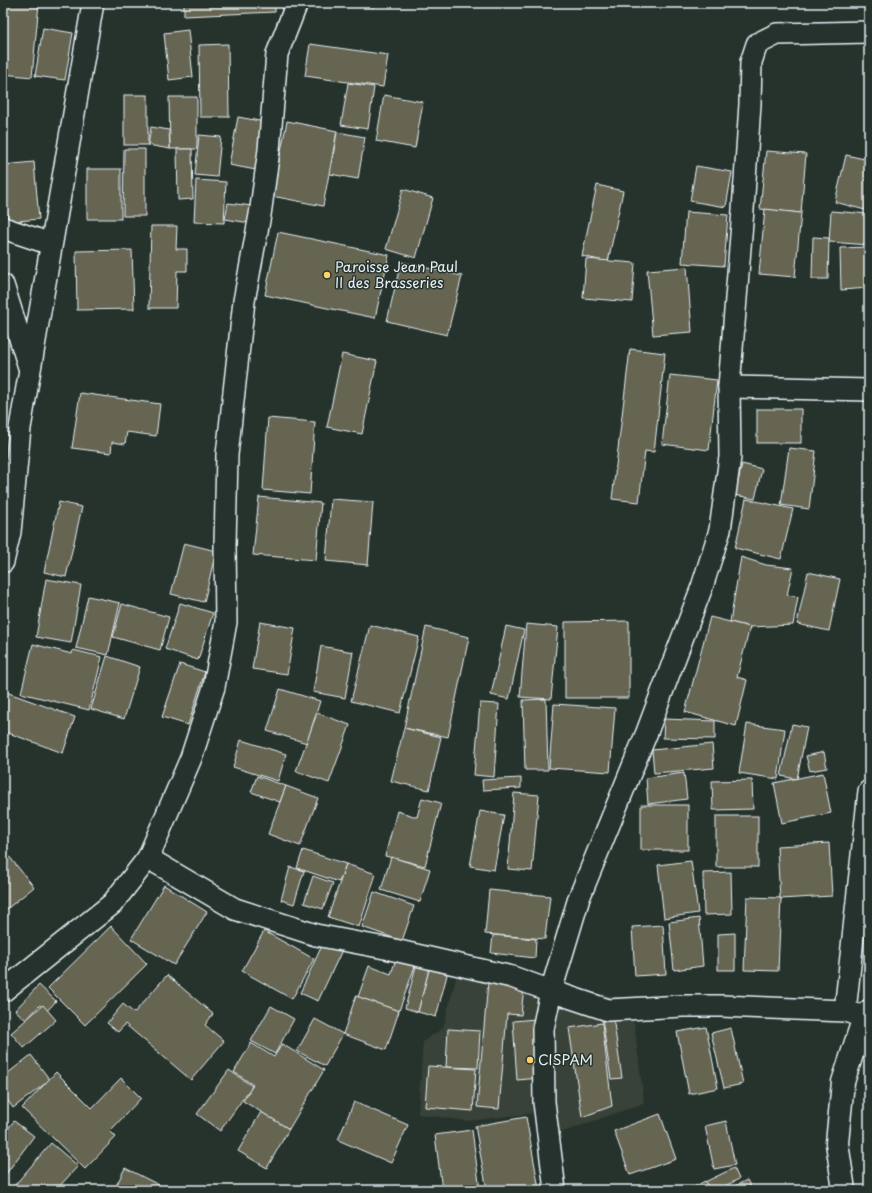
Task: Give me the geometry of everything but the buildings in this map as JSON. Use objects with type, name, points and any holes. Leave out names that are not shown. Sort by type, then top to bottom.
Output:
[{"type":"street","points":[[3,991],[112,904],[148,858],[191,758],[214,686],[226,622],[225,545],[228,455],[244,301],[270,150],[277,54],[297,3]]},
{"type":"street","points":[[3,562],[10,532],[20,428],[91,7]]},
{"type":"street","points":[[555,1190],[544,1102],[543,1029],[551,991],[579,898],[647,732],[702,587],[720,530],[730,457],[729,387],[745,186],[751,62],[757,44],[777,34],[869,32]]},
{"type":"street","points":[[3,228],[52,244]]},
{"type":"street","points":[[3,285],[30,369]]},
{"type":"street","points":[[729,387],[869,390]]},
{"type":"street","points":[[844,1190],[837,1143],[843,1082],[859,1013],[869,791]]},
{"type":"street","points":[[148,858],[235,909],[316,934],[512,977],[608,1010],[683,1006],[721,1006],[859,1013]]},
{"type":"shaded area","name":"CISPAM","points":[[458,971],[631,999],[644,1103],[554,1135],[550,1111],[468,1121],[418,1114],[423,1042],[443,1028]]},
{"type":"place","name":"Paroisse Jean Paul II des Brasseries","points":[[327,275]]},
{"type":"place","name":"CISPAM","points":[[530,1060]]}]
